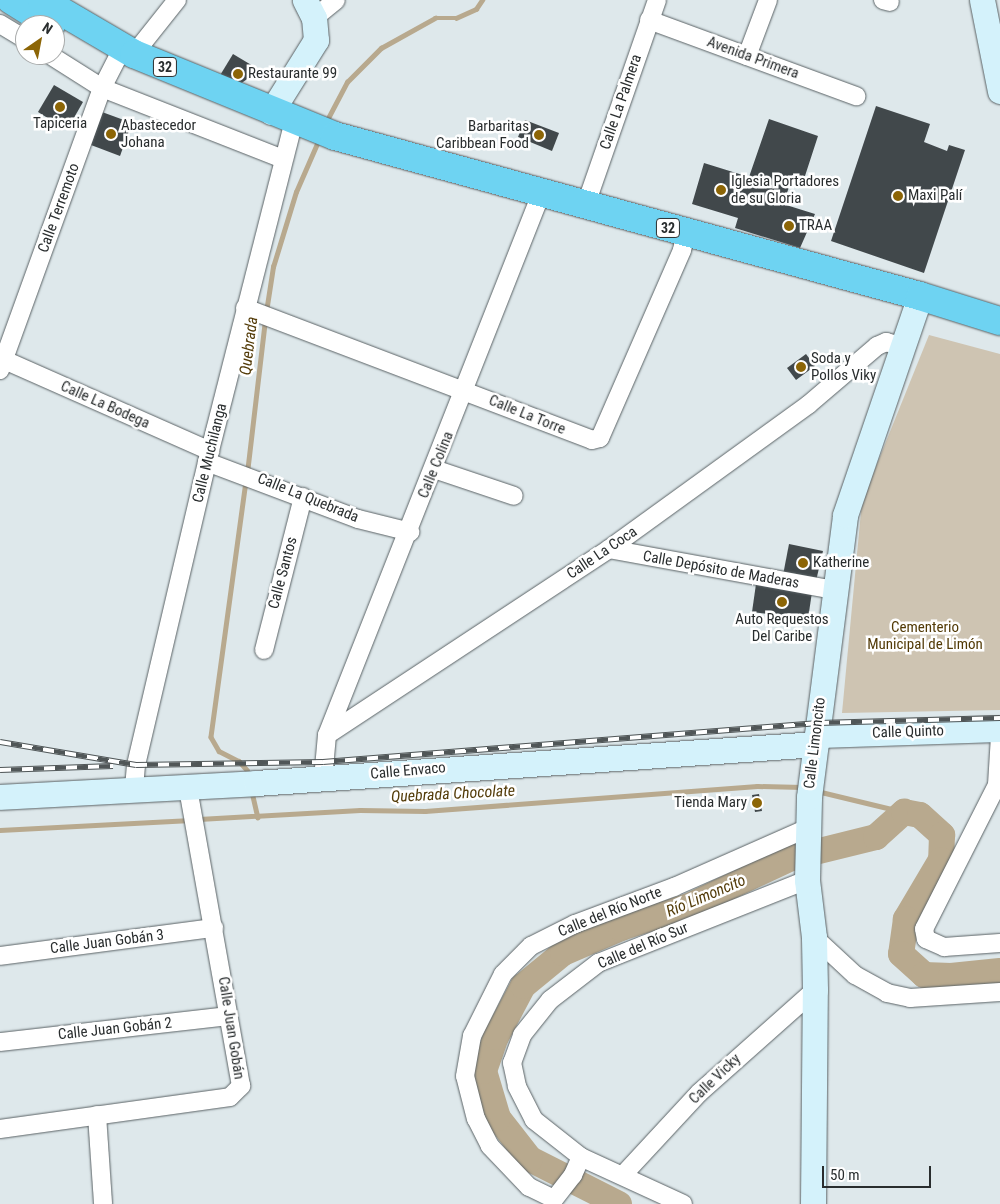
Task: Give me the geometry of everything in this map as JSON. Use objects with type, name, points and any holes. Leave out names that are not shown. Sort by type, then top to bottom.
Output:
[{"type":"highway","points":[[11,0],[35,15]]},
{"type":"highway","name":"32","points":[[42,0],[118,64]]},
{"type":"highway","name":"32","points":[[65,33],[118,64],[292,133],[917,305],[1000,321]]},
{"type":"highway","name":"32","points":[[539,201],[586,204],[684,242]]},
{"type":"highway","name":"32","points":[[917,305],[1000,340]]},
{"type":"street","name":"Calle Terremoto","points":[[1,362],[118,64],[178,0]]},
{"type":"street","points":[[65,57],[118,64],[292,133],[317,32],[310,9],[336,0]]},
{"type":"street","name":"Calle La Palmera","points":[[586,204],[657,0]]},
{"type":"street","points":[[747,56],[768,0]]},
{"type":"street","points":[[982,0],[1000,91]]},
{"type":"street","name":"Avenida Primera","points":[[649,20],[856,96]]},
{"type":"street","points":[[0,24],[15,33]]},
{"type":"street","name":"Calle Muchilanga","points":[[134,788],[136,765],[209,456],[250,310],[292,133]]},
{"type":"street","name":"Calle Colina","points":[[328,735],[410,532],[539,201]]},
{"type":"street","name":"Calle La Torre","points":[[250,310],[466,390],[592,440],[600,438],[684,242]]},
{"type":"street","name":"Calle Limoncito","points":[[813,1204],[814,937],[806,874],[810,788],[845,515],[917,305]]},
{"type":"street","name":"Calle La Coca","points":[[328,735],[609,549],[808,405],[877,346],[886,342],[903,347]]},
{"type":"street","name":"Calle La Bodega","points":[[1,362],[209,456]]},
{"type":"street","name":"Calle La Quebrada","points":[[209,456],[227,468],[255,477],[358,519],[410,532]]},
{"type":"street","points":[[434,470],[514,496]]},
{"type":"street","name":"Calle Santos","points":[[264,650],[303,497]]},
{"type":"street","name":"Calle Depósito de Maderas","points":[[609,549],[834,590]]},
{"type":"street","name":"Calle Quinto","points":[[816,739],[1000,729]]},
{"type":"street","points":[[323,778],[328,735]]},
{"type":"street","points":[[1000,736],[997,785],[924,929],[926,939],[944,948],[1000,942]]},
{"type":"street","name":"Calle Envaco","points":[[0,797],[134,788],[190,808],[323,778],[816,739]]},
{"type":"street","name":"Calle Juan Gobán","points":[[0,1129],[230,1097],[241,1086],[214,928],[190,808]]},
{"type":"street","name":"Calle del Río Norte","points":[[557,1199],[529,1186],[490,1146],[476,1119],[465,1076],[472,1036],[503,974],[531,946],[575,924],[808,833]]},
{"type":"street","name":"Calle del Río Sur","points":[[683,1204],[623,1175],[581,1158],[534,1120],[517,1086],[512,1063],[522,1035],[550,1000],[598,963],[806,874]]},
{"type":"street","name":"Calle Juan Gobán 3","points":[[0,956],[214,928]]},
{"type":"street","points":[[814,937],[855,975],[888,993],[910,998],[1000,992]]},
{"type":"street","name":"Calle Vicky","points":[[623,1175],[699,1093],[815,990]]},
{"type":"street","name":"Calle Juan Gobán 2","points":[[0,1042],[229,1016]]},
{"type":"street","points":[[97,1115],[102,1204]]},
{"type":"street","points":[[557,1199],[573,1175],[581,1158]]},
{"type":"green space","name":"Cementerio Municipal de Limón","points":[[929,335],[1000,354],[1000,710],[842,713],[862,501]]},
{"type":"building","name":"Restaurante 99","points":[[233,54],[260,70],[236,87],[219,77]]},
{"type":"building","name":"Tapiceria","points":[[54,85],[83,102],[67,130],[38,112]]},
{"type":"building","name":"Maxi Palí","points":[[876,106],[930,124],[924,142],[947,151],[949,145],[965,150],[924,273],[831,241]]},
{"type":"building","name":"Abastecedor Johana","points":[[102,112],[132,123],[120,156],[91,145]]},
{"type":"building","points":[[769,119],[818,136],[804,179],[793,176],[783,204],[815,214],[800,248],[735,228],[738,218],[692,204],[704,163],[749,177]]},
{"type":"building","name":"Barbaritas Caribbean Food","points":[[525,120],[559,133],[552,151],[518,137]]},
{"type":"building","name":"Soda y Pollos Viky","points":[[806,354],[815,366],[796,380],[787,368]]},
{"type":"building","name":"Katherine","points":[[789,544],[823,551],[816,581],[783,575]]},
{"type":"building","name":"Auto Requestos Del Caribe","points":[[756,584],[812,592],[808,619],[752,612]]},
{"type":"building","name":"Tienda Mary","points":[[759,794],[762,811],[755,812],[752,795]]},
{"type":"waterway","name":"Quebrada","points":[[326,122],[347,82],[381,48],[435,18],[456,18],[476,9],[482,0]]},
{"type":"waterway","name":"Quebrada","points":[[266,312],[273,267],[296,192],[319,139]]},
{"type":"waterway","name":"Quebrada","points":[[247,473],[265,320]]},
{"type":"waterway","name":"Quebrada","points":[[246,481],[211,737],[219,751],[239,761],[247,770]]},
{"type":"waterway","name":"Quebrada Chocolate","points":[[199,819],[360,810],[425,811],[757,786],[802,787]]},
{"type":"waterway","name":"Quebrada Chocolate","points":[[817,791],[904,812]]},
{"type":"waterway","name":"Quebrada","points":[[252,792],[258,817]]},
{"type":"waterway","name":"Río Limoncito","points":[[619,1204],[530,1159],[498,1118],[484,1071],[496,1037],[523,986],[563,953],[621,928],[689,906],[791,858],[876,837],[904,812],[920,815],[942,835],[941,860],[906,919],[901,954],[924,975],[951,976],[1000,971]]},
{"type":"waterway","name":"Quebrada Chocolate","points":[[0,830],[191,820]]},
{"type":"railway","points":[[0,742],[136,765],[323,762],[818,723],[1000,718]]},
{"type":"railway","points":[[0,770],[113,766]]},
{"type":"place","name":"Restaurante 99","points":[[238,74]]},
{"type":"place","name":"Tapiceria","points":[[60,107]]},
{"type":"place","name":"Abastecedor Johana","points":[[111,134]]},
{"type":"place","name":"Barbaritas Caribbean Food","points":[[539,135]]},
{"type":"place","name":"Iglesia Portadores de su Gloria","points":[[721,190]]},
{"type":"place","name":"Maxi Palí","points":[[898,196]]},
{"type":"place","name":"TRAA","points":[[789,226]]},
{"type":"place","name":"Soda y Pollos Viky","points":[[801,367]]},
{"type":"place","name":"Katherine","points":[[803,563]]},
{"type":"place","name":"Auto Requestos Del Caribe","points":[[782,602]]},
{"type":"place","name":"Tienda Mary","points":[[757,803]]}]
